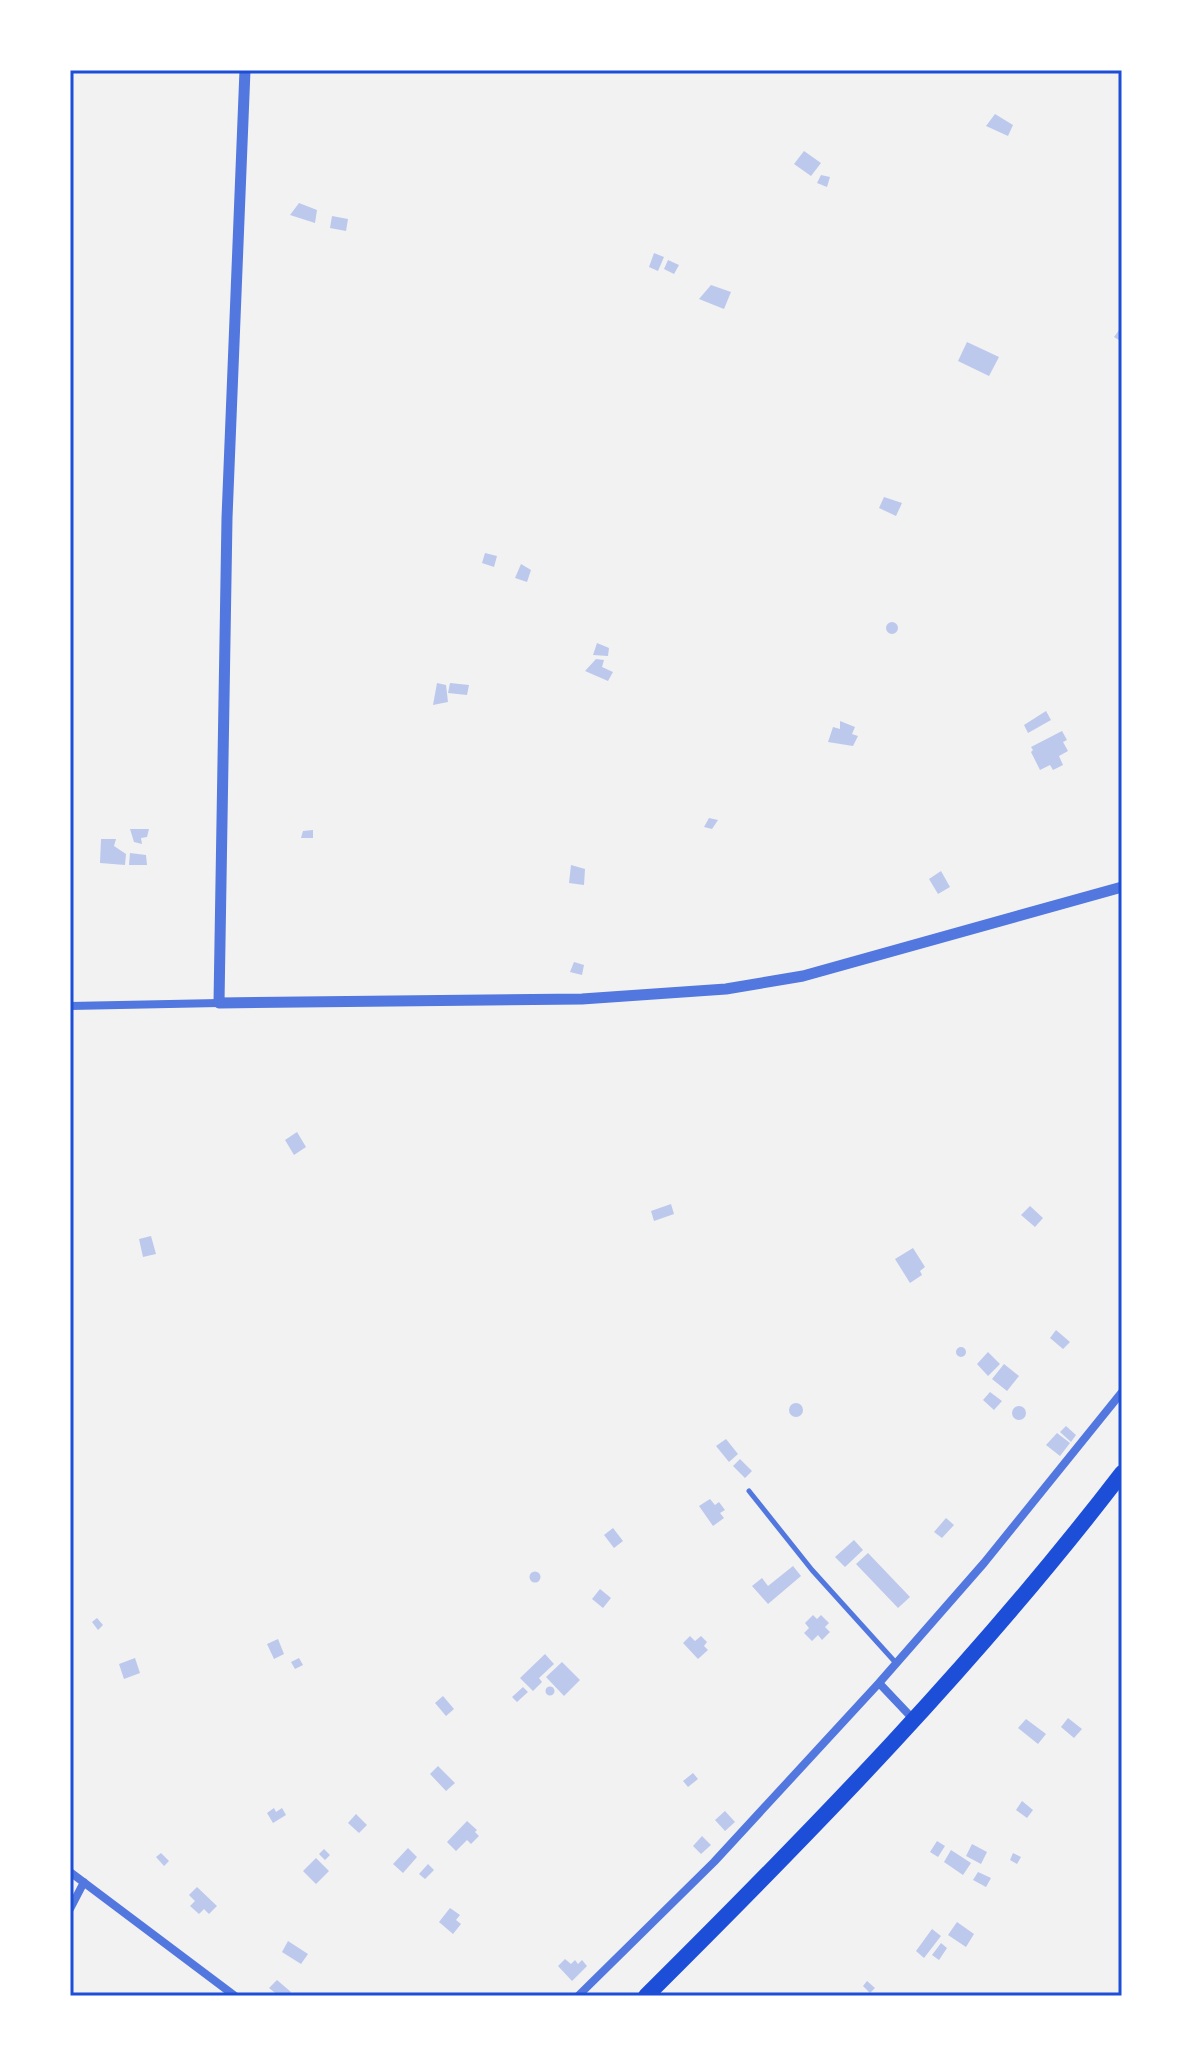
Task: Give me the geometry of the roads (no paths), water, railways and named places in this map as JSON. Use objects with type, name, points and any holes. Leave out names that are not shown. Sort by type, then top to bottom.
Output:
[{"type":"highway","points":[[646,1996],[916,1721],[981,1647],[1122,1473]]},
{"type":"street","points":[[219,1003],[227,518],[245,70]]},
{"type":"street","points":[[70,1006],[582,999],[726,989],[803,976],[1122,887]]},
{"type":"street","points":[[578,1996],[714,1862],[879,1683],[984,1563],[1122,1392]]},
{"type":"street","points":[[879,1683],[916,1721]]},
{"type":"street","points":[[70,1872],[235,1996]]},
{"type":"street","points":[[70,1909],[84,1882]]},
{"type":"lane","points":[[749,1491],[812,1570],[896,1663]]}]
